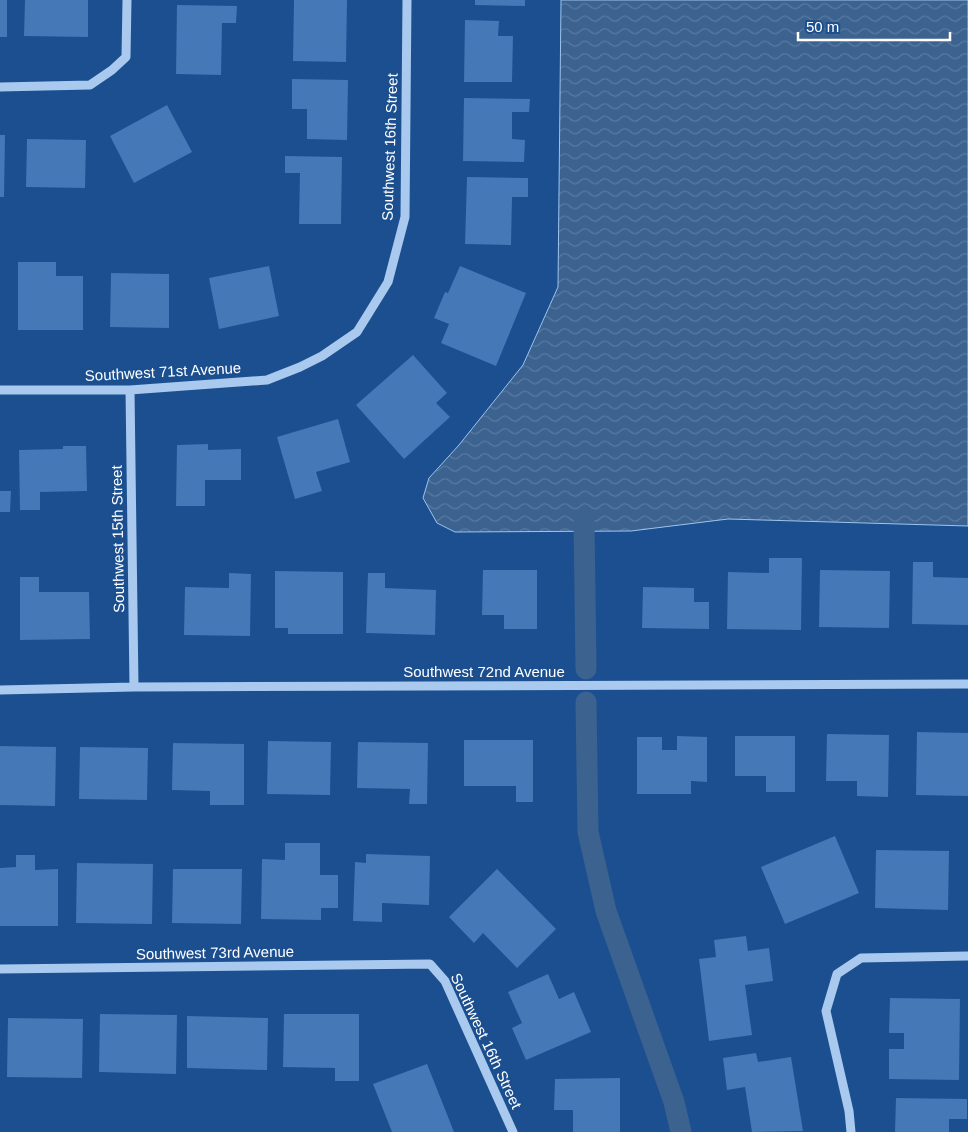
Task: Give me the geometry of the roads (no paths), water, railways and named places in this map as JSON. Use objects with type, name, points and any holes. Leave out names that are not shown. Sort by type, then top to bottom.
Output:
[{"type":"street","points":[[0,87],[90,85],[112,70],[126,56],[127,0]]},
{"type":"street","name":"Southwest 16th Street","points":[[322,356],[357,332],[388,282],[404,217],[407,0]]},
{"type":"street","name":"Southwest 71st Avenue","points":[[0,390],[130,390],[267,380],[322,356]]},
{"type":"street","name":"Southwest 15th Street","points":[[130,390],[134,687]]},
{"type":"street","name":"Southwest 72nd Avenue","points":[[0,690],[134,687],[968,684]]},
{"type":"street","points":[[851,1132],[849,1111],[826,1011],[837,974],[861,958],[968,956]]},
{"type":"street","name":"Southwest 16th Street","points":[[430,964],[445,980],[513,1132]]},
{"type":"street","name":"Southwest 73rd Avenue","points":[[0,969],[430,964]]},
{"type":"water","points":[[561,0],[968,0],[968,526],[728,519],[631,531],[455,532],[437,523],[423,498],[429,478],[459,445],[523,365],[558,287]]},
{"type":"waterway","points":[[584,522],[586,669]]},
{"type":"waterway","points":[[586,702],[588,832],[606,911],[674,1102],[681,1132]]}]
